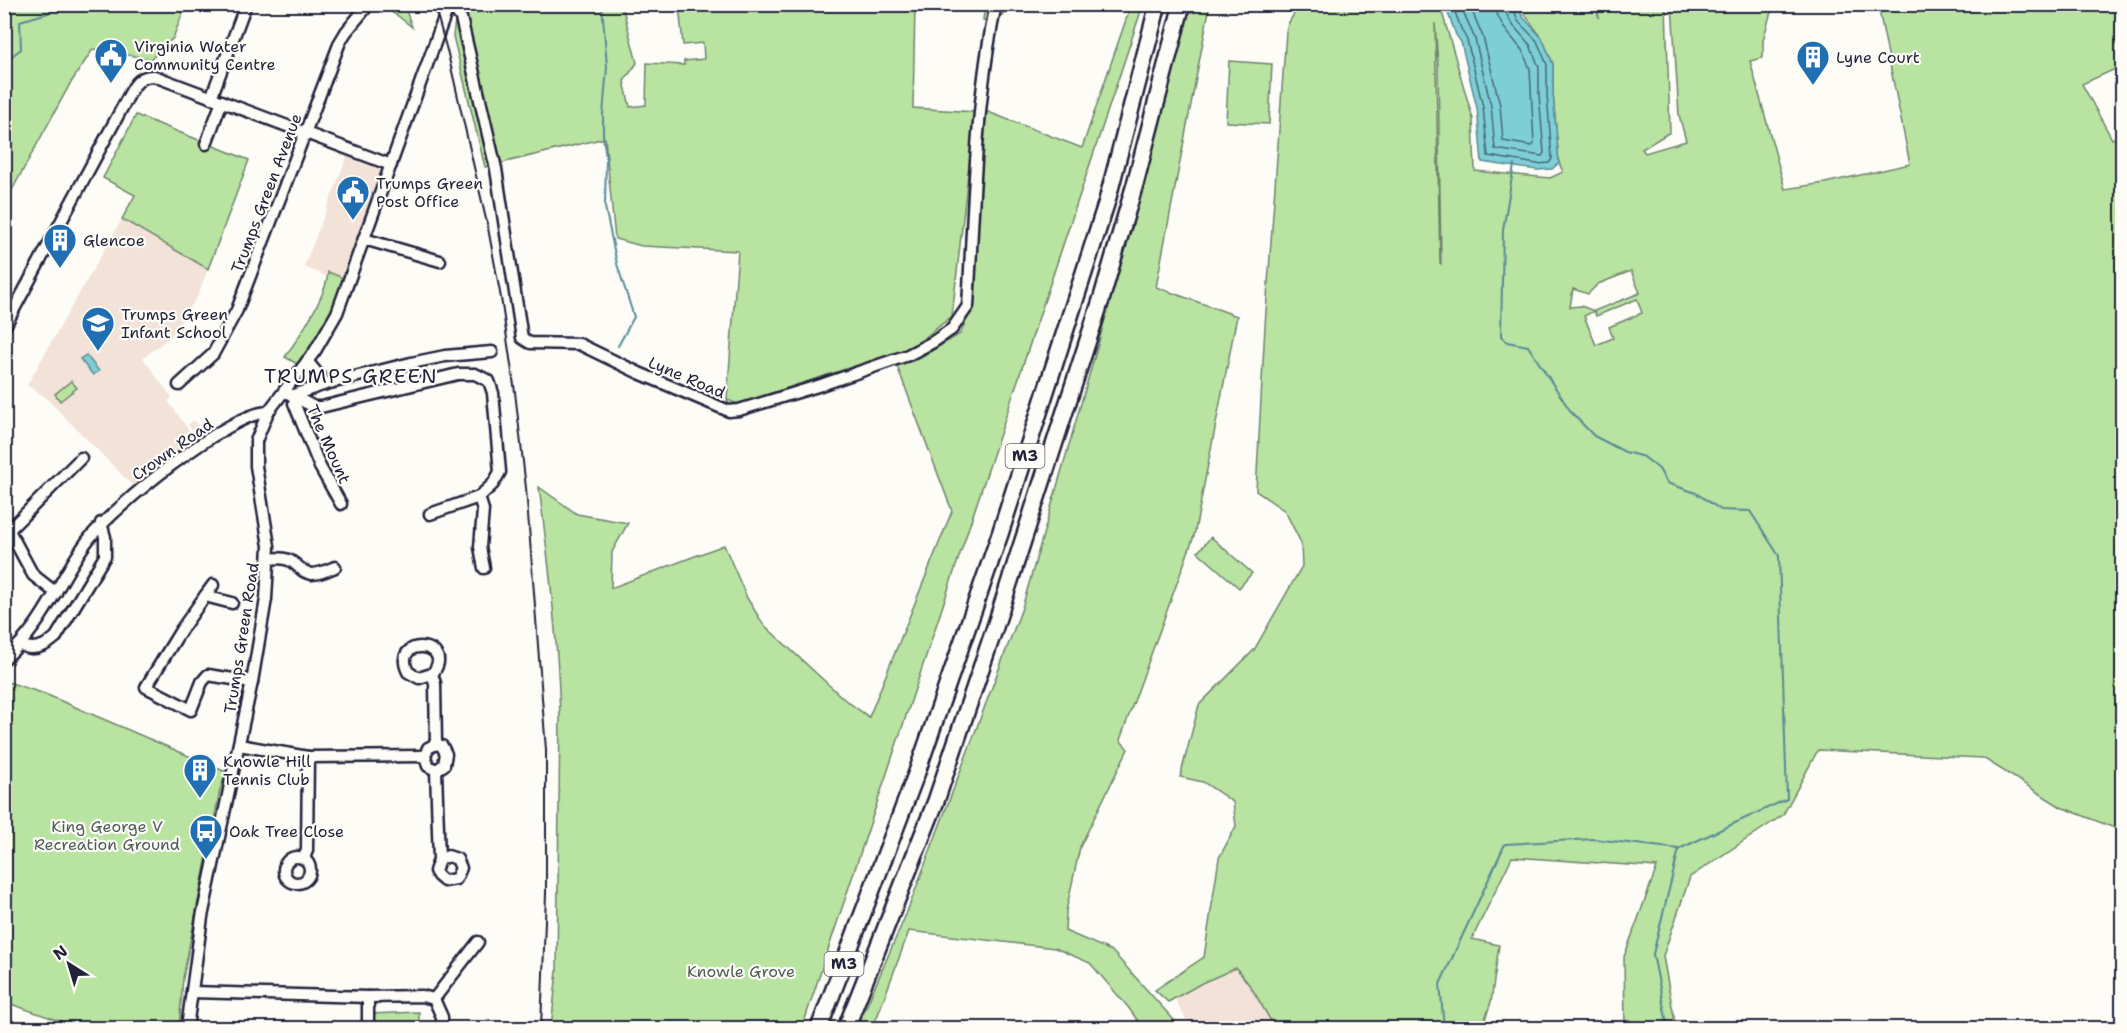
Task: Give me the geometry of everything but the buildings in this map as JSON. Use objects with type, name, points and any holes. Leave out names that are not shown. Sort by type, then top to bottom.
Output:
[{"type":"highway","name":"M3","points":[[819,1029],[916,772],[1000,534],[1107,201],[1158,4]]},
{"type":"highway","name":"M3","points":[[846,1029],[936,801],[994,630],[1102,297],[1135,184],[1182,4]]},
{"type":"street","points":[[206,144],[216,99],[246,4]]},
{"type":"street","name":"Trumps Green Avenue","points":[[179,385],[213,354],[237,310],[340,42],[369,4]]},
{"type":"street","name":"Lyne Road","points":[[450,4],[461,18],[496,169],[522,338],[530,343],[579,344],[639,373],[729,411],[739,411],[908,355],[952,329],[968,306],[980,101],[996,4]]},
{"type":"street","name":"Trumps Green Road","points":[[187,1029],[202,917],[252,682],[266,600],[268,533],[255,466],[256,441],[268,412],[307,362],[337,313],[450,4]]},
{"type":"street","points":[[4,328],[136,83],[147,76],[154,76],[391,165]]},
{"type":"street","points":[[364,239],[440,261]]},
{"type":"street","points":[[295,396],[326,384],[435,358],[492,352]]},
{"type":"street","points":[[307,362],[326,384]]},
{"type":"street","points":[[284,391],[314,407],[321,408],[458,374],[475,374],[489,381],[493,393],[500,471],[493,484],[479,497],[430,514]]},
{"type":"street","name":"The Mount","points":[[295,396],[294,402],[320,466],[341,504]]},
{"type":"street","name":"Crown Road","points":[[4,659],[21,645],[41,618],[87,541],[121,504],[171,465],[244,418],[260,412],[268,412]]},
{"type":"street","points":[[56,593],[33,575],[7,525],[81,458]]},
{"type":"street","points":[[479,497],[483,510],[480,547],[484,568]]},
{"type":"street","points":[[21,645],[39,647],[56,637],[105,556],[106,548],[101,524]]},
{"type":"street","points":[[269,559],[282,557],[289,559],[304,571],[314,574],[335,567]]},
{"type":"street","points":[[213,585],[181,630],[143,692],[195,711],[202,682],[208,675],[252,682]]},
{"type":"street","points":[[205,596],[232,603]]},
{"type":"street","points":[[432,674],[435,683],[436,744]]},
{"type":"street","points":[[436,744],[442,746],[446,757],[444,765],[436,770],[428,766],[425,756],[428,748],[436,744]]},
{"type":"street","points":[[239,745],[308,757],[425,756]]},
{"type":"street","points":[[304,859],[307,850],[308,757]]},
{"type":"street","points":[[436,770],[439,860]]},
{"type":"street","points":[[434,999],[478,942]]},
{"type":"street","points":[[192,992],[368,997],[422,996],[434,999]]},
{"type":"street","points":[[368,997],[368,1029]]},
{"type":"street","points":[[434,999],[442,1017],[442,1029]]},
{"type":"shaded area","points":[[347,157],[383,171],[341,282],[304,267]]},
{"type":"shaded area","name":"Trumps Green Infant School","points":[[122,219],[208,269],[198,295],[180,324],[171,336],[143,358],[172,398],[168,401],[197,442],[147,477],[142,475],[137,479],[138,483],[133,486],[44,396],[27,385]]},
{"type":"shaded area","points":[[194,420],[206,436],[200,441],[188,425]]},
{"type":"shaded area","points":[[1236,968],[1251,987],[1275,1028],[1191,1028],[1174,998]]},
{"type":"green space","points":[[5,4],[186,5],[173,38],[151,59],[93,49],[70,84],[5,203]]},
{"type":"green space","points":[[379,5],[404,5],[412,27],[398,16]]},
{"type":"green space","points":[[457,5],[622,5],[637,63],[624,81],[630,107],[646,105],[647,63],[684,65],[684,61],[704,59],[703,43],[683,45],[679,5],[915,5],[913,108],[975,112],[952,316],[913,347],[738,404],[727,400],[738,251],[642,246],[615,239],[605,138],[485,167],[453,36]]},
{"type":"green space","points":[[985,5],[1010,5],[998,22],[983,20]]},
{"type":"green space","name":"Knowle Grove","points":[[1131,5],[1143,5],[802,1028],[551,1028],[557,971],[560,718],[552,602],[539,487],[577,514],[628,523],[612,552],[611,588],[724,545],[747,598],[763,624],[844,699],[869,717],[952,511],[897,366],[918,359],[960,334],[974,303],[983,110],[1082,148]]},
{"type":"green space","points":[[1190,5],[1210,5],[1156,287],[1237,316],[1194,536],[1120,740],[1128,749],[1080,847],[1066,911],[1065,931],[1112,951],[1181,1028],[1143,1028],[1090,963],[1055,948],[909,931],[873,1028],[857,1028],[907,912],[1022,608],[1099,341]]},
{"type":"green space","points":[[1299,5],[1440,5],[1473,119],[1475,171],[1550,178],[1563,172],[1559,163],[1553,94],[1553,64],[1542,38],[1518,5],[1595,5],[1599,18],[1597,5],[1666,5],[1670,132],[1642,149],[1645,153],[1686,141],[1679,115],[1672,5],[1773,5],[1763,40],[1763,58],[1750,61],[1785,189],[1825,183],[1910,164],[1878,5],[2122,5],[2122,66],[2082,84],[2112,139],[2122,134],[2122,831],[2061,807],[1983,758],[1818,750],[1783,815],[1690,877],[1663,956],[1676,1028],[1625,1028],[1624,957],[1657,867],[1512,857],[1472,939],[1499,945],[1491,1002],[1482,1028],[1275,1028],[1251,987],[1236,968],[1168,1002],[1155,990],[1204,957],[1219,858],[1236,826],[1233,802],[1203,782],[1180,777],[1199,705],[1254,650],[1302,566],[1301,543],[1285,511],[1256,491],[1265,326],[1288,24]],"holes":[[[1435,23],[1438,66],[1441,264],[1440,263]],[[1631,271],[1640,293],[1594,311],[1581,306],[1570,307],[1573,289],[1588,294],[1598,284]],[[1637,299],[1642,313],[1609,327],[1613,338],[1596,345],[1584,316],[1594,311],[1596,316]]]},
{"type":"green space","points":[[1229,61],[1272,64],[1269,124],[1226,122]]},
{"type":"green space","points":[[136,115],[249,160],[208,269],[122,219],[135,195],[103,178]]},
{"type":"green space","points":[[328,272],[341,277],[344,285],[318,339],[297,364],[285,357],[318,304]]},
{"type":"green space","points":[[308,369],[317,382],[293,390],[292,387]]},
{"type":"green space","points":[[71,381],[77,388],[60,401],[55,394]]},
{"type":"green space","points":[[1211,537],[1252,573],[1239,588],[1198,552]]},
{"type":"green space","name":"King George V Recreation Ground","points":[[5,681],[45,694],[226,772],[220,790],[183,978],[179,1028],[80,1028],[5,1002]]},
{"type":"green space","points":[[419,1012],[419,1028],[370,1028],[370,1014]]},
{"type":"water","points":[[1445,5],[1517,5],[1523,17],[1542,38],[1553,64],[1553,94],[1559,163],[1552,169],[1537,170],[1482,162],[1477,108],[1461,42],[1456,35]]},
{"type":"water","points":[[86,355],[99,371],[93,375],[80,359]]},
{"type":"waterway","points":[[4,56],[12,56],[21,49],[20,21],[48,13],[58,4]]},
{"type":"waterway","points":[[602,4],[607,67],[603,114],[606,157],[605,207],[617,264],[634,317],[618,346]]},
{"type":"waterway","points":[[1444,1028],[1440,984],[1505,844],[1594,839],[1679,849],[1787,799],[1779,556],[1750,511],[1721,510],[1696,493],[1667,483],[1659,469],[1644,457],[1625,452],[1594,436],[1571,412],[1528,346],[1507,342],[1501,336],[1503,230],[1514,165]]},
{"type":"waterway","points":[[1668,1028],[1653,954],[1679,849]]},
{"type":"railway","points":[[434,4],[448,54],[488,228],[515,392],[526,488],[546,750],[546,894],[541,1028]]},
{"type":"place","name":"Virginia Water Community Centre","points":[[111,84]]},
{"type":"place","name":"Lyne Court","points":[[1813,86]]},
{"type":"place","name":"Trumps Green Post Office","points":[[353,221]]},
{"type":"place","name":"Glencoe","points":[[60,269]]},
{"type":"place","name":"Trumps Green Infant School","points":[[98,352]]},
{"type":"place","name":"Knowle Hill Tennis Club","points":[[200,799]]},
{"type":"place","name":"Oak Tree Close","points":[[206,860]]},
{"type":"district","name":"TRUMPS GREEN","points":[[351,376]]}]
